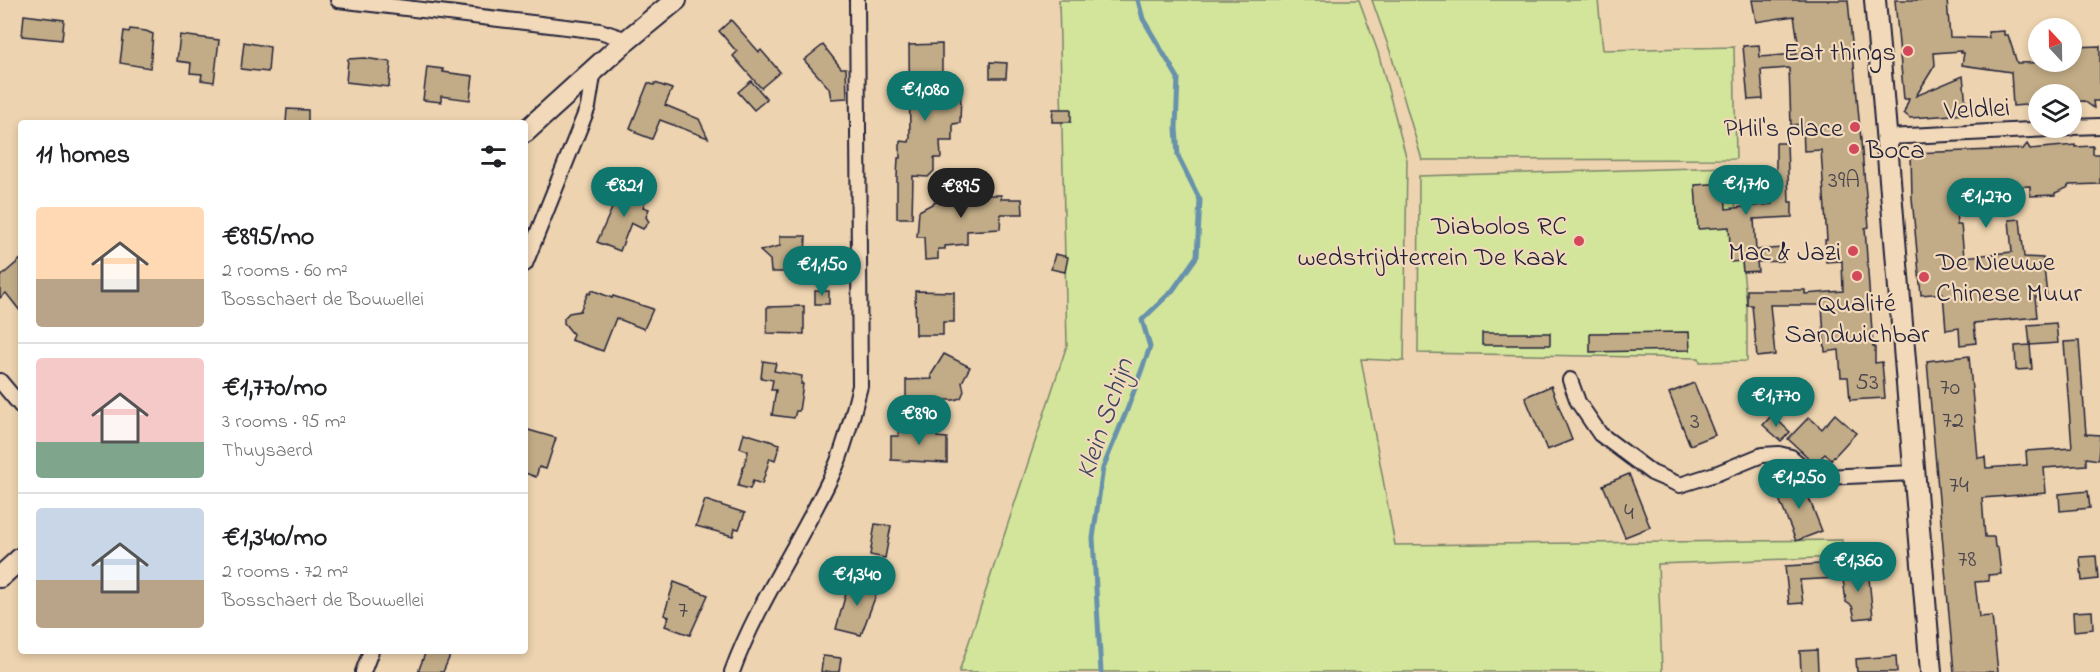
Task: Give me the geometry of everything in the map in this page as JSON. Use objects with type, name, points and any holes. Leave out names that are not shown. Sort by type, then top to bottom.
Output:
[{"type":"street","points":[[338,0],[600,31],[627,40]]},
{"type":"street","points":[[528,129],[627,40],[676,0]]},
{"type":"street","points":[[732,672],[836,465],[851,425],[860,386],[857,0]]},
{"type":"street","points":[[1875,0],[1931,672]]},
{"type":"street","points":[[528,257],[588,107],[594,70]]},
{"type":"street","name":"Veldlei","points":[[2082,127],[2100,126]]},
{"type":"street","name":"Veldlei","points":[[1887,137],[2028,129]]},
{"type":"street","points":[[1570,380],[1578,402],[1600,434],[1652,473],[1680,485],[1762,455],[1779,454],[1791,457],[1804,468],[1826,477],[1913,473]]},
{"type":"street","points":[[0,381],[18,402]]},
{"type":"street","points":[[0,577],[18,561]]},
{"type":"street","points":[[363,672],[370,654]]},
{"type":"green space","points":[[1059,0],[1359,0],[1378,52],[1407,160],[1404,361],[1361,359],[1395,545],[1842,540],[1841,557],[1658,564],[1662,672],[959,672],[1067,345]]},
{"type":"green space","points":[[1372,0],[1598,0],[1603,50],[1734,47],[1736,159],[1422,160],[1390,51]]},
{"type":"green space","name":"Diabolos RC wedstrijdterrein De Kaak","points":[[1731,167],[1747,305],[1747,361],[1700,362],[1699,358],[1418,353],[1419,176]]},
{"type":"building","points":[[1752,0],[1848,0],[1869,227],[1865,228],[1873,347],[1875,346],[1875,363],[1882,362],[1885,398],[1850,400],[1848,377],[1841,377],[1839,350],[1825,352],[1822,305],[1770,305],[1775,355],[1757,357],[1752,305],[1747,305],[1747,290],[1805,290],[1805,294],[1843,291],[1842,261],[1826,262],[1825,240],[1827,240],[1821,150],[1804,151],[1803,124],[1791,125],[1789,68],[1761,70],[1763,99],[1748,100],[1743,46],[1759,45],[1760,57],[1797,54],[1795,42],[1798,42],[1794,16],[1756,22]]},
{"type":"building","points":[[1895,0],[1947,0],[1950,37],[1989,38],[1988,32],[2004,31],[2004,35],[2008,35],[2017,63],[2028,63],[2028,72],[2082,72],[2082,47],[2100,46],[2100,101],[2093,101],[2094,108],[2082,101],[2082,84],[2028,84],[2028,105],[2013,106],[2011,72],[1962,65],[1964,53],[1961,51],[1934,53],[1935,65],[1916,96],[1963,76],[1967,114],[1910,118],[1904,113],[1909,99],[1904,99]]},
{"type":"building","points":[[24,15],[64,20],[62,40],[22,36]]},
{"type":"building","points":[[731,20],[780,72],[761,88],[733,56],[737,52],[719,31]]},
{"type":"building","points":[[130,29],[153,34],[150,68],[120,63],[124,31],[129,32]]},
{"type":"building","points":[[180,35],[219,40],[214,82],[201,80],[202,74],[190,73],[191,63],[177,61]]},
{"type":"building","points":[[244,42],[270,47],[268,72],[241,69]]},
{"type":"building","points":[[942,44],[942,90],[961,92],[960,123],[953,124],[953,141],[940,141],[941,158],[934,158],[934,171],[928,177],[913,176],[912,218],[897,218],[900,141],[909,142],[910,138],[909,45]]},
{"type":"building","points":[[823,45],[841,68],[846,68],[847,98],[831,99],[829,88],[804,60]]},
{"type":"building","points":[[364,58],[391,62],[389,87],[346,82],[348,59]]},
{"type":"building","points":[[990,62],[1007,63],[1006,78],[990,78]]},
{"type":"building","points":[[427,67],[443,69],[443,72],[473,76],[470,100],[441,96],[441,102],[423,100]]},
{"type":"building","points":[[751,81],[767,99],[754,110],[738,92]]},
{"type":"building","points":[[648,83],[672,89],[665,105],[699,119],[708,138],[660,120],[652,139],[630,128]]},
{"type":"building","points":[[287,109],[308,110],[308,120],[286,120]]},
{"type":"building","points":[[1053,109],[1071,109],[1071,122],[1052,122]]},
{"type":"building","points":[[1776,143],[1787,143],[1789,202],[1792,202],[1792,217],[1754,219],[1756,250],[1782,248],[1783,261],[1757,262],[1758,271],[1743,272],[1742,261],[1731,262],[1729,227],[1698,229],[1695,185],[1725,183],[1726,209],[1772,204],[1772,200],[1776,200]]},
{"type":"building","points":[[2027,144],[2030,149],[2075,145],[2075,147],[2093,146],[2093,154],[2100,154],[2100,184],[2069,185],[2055,195],[2030,196],[2030,186],[1955,190],[1957,225],[1961,225],[1964,257],[2012,252],[2009,220],[2020,219],[2024,257],[2043,258],[2047,296],[2035,297],[2037,317],[1974,323],[1976,343],[1960,345],[1959,328],[1946,330],[1943,293],[1921,295],[1912,198],[1911,153],[2023,149]]},
{"type":"building","points":[[622,186],[647,197],[643,207],[649,209],[646,217],[649,222],[643,229],[631,223],[620,251],[597,242]]},
{"type":"building","points":[[956,191],[958,195],[1001,195],[1001,199],[1022,199],[1023,214],[1001,214],[1000,229],[967,231],[967,244],[945,246],[945,249],[938,249],[938,259],[925,260],[924,237],[917,237],[919,211]]},
{"type":"building","points":[[780,236],[806,236],[804,272],[771,272],[770,260],[760,251],[780,246]]},
{"type":"building","points":[[1055,254],[1068,257],[1065,272],[1051,269]]},
{"type":"building","points":[[18,262],[18,308],[6,293],[0,298],[0,277]]},
{"type":"building","points":[[592,290],[653,309],[644,329],[616,318],[603,351],[571,340],[573,334],[564,323],[564,318],[569,313],[580,311],[588,293],[590,294]]},
{"type":"building","points":[[815,291],[829,291],[829,304],[815,304]]},
{"type":"building","points":[[915,291],[954,292],[954,322],[943,322],[943,335],[916,335]]},
{"type":"building","points":[[804,306],[804,334],[767,333],[767,307]]},
{"type":"building","points":[[2056,323],[2058,343],[2030,345],[2028,325]]},
{"type":"building","points":[[1689,332],[1690,350],[1590,352],[1590,333]]},
{"type":"building","points":[[1482,333],[1550,333],[1550,345],[1482,345]]},
{"type":"building","points":[[2079,341],[2086,434],[2100,435],[2098,460],[2086,458],[2086,465],[2044,468],[2046,493],[1982,498],[1985,537],[1994,537],[1995,547],[1998,548],[2001,574],[1988,575],[1989,581],[1975,582],[1979,617],[1992,616],[1998,672],[1954,672],[1927,361],[1969,356],[1978,458],[1985,457],[1986,468],[2027,465],[2026,451],[2072,448],[2064,342]]},
{"type":"building","points":[[2030,345],[2032,369],[2016,370],[2015,346]]},
{"type":"building","points":[[944,354],[970,367],[962,382],[964,391],[961,398],[906,400],[906,380],[932,379],[931,375]]},
{"type":"building","points":[[763,361],[776,363],[774,371],[802,376],[799,411],[796,411],[794,418],[772,415],[776,390],[771,390],[773,380],[761,378]]},
{"type":"building","points":[[1694,383],[1715,435],[1690,445],[1669,393]]},
{"type":"building","points":[[1551,386],[1572,440],[1547,450],[1525,397]]},
{"type":"building","points":[[1835,414],[1856,433],[1831,460],[1825,454],[1815,463],[1788,439],[1809,417],[1822,429]]},
{"type":"building","points":[[1772,415],[1790,432],[1781,441],[1763,425]]},
{"type":"building","points":[[898,428],[937,429],[937,437],[947,438],[947,463],[891,460],[891,436],[899,436]]},
{"type":"building","points":[[528,430],[556,438],[546,469],[539,467],[536,477],[528,474]]},
{"type":"building","points":[[744,433],[780,444],[775,460],[770,458],[762,484],[753,481],[750,489],[738,486],[748,451],[740,448]]},
{"type":"building","points":[[1629,474],[1650,527],[1625,537],[1603,485]]},
{"type":"building","points":[[1801,478],[1822,531],[1796,541],[1775,489]]},
{"type":"building","points":[[2088,491],[2090,508],[2060,511],[2059,494]]},
{"type":"building","points":[[705,500],[745,513],[739,529],[735,528],[733,536],[696,526]]},
{"type":"building","points":[[875,524],[891,526],[885,558],[870,555]]},
{"type":"building","points":[[2096,556],[2098,579],[2082,581],[2080,557]]},
{"type":"building","points":[[1838,563],[1839,578],[1800,580],[1803,603],[1789,604],[1785,566]]},
{"type":"building","points":[[1868,569],[1873,617],[1855,619],[1852,606],[1846,602],[1842,572]]},
{"type":"building","points":[[850,579],[879,587],[861,635],[836,629]]},
{"type":"building","points":[[674,582],[708,595],[690,635],[665,626],[669,617],[664,615]]},
{"type":"building","points":[[2092,611],[2093,629],[2074,631],[2073,612]]},
{"type":"building","points":[[1817,650],[1818,672],[1801,672],[1800,651]]},
{"type":"building","points":[[425,654],[451,654],[443,672],[418,672]]},
{"type":"building","points":[[823,656],[841,658],[839,672],[821,672]]},
{"type":"building","points":[[1896,656],[1897,672],[1857,672],[1856,659]]},
{"type":"waterway","name":"Klein Schijn","points":[[1101,672],[1093,538],[1103,468],[1150,347],[1142,320],[1173,290],[1197,256],[1200,200],[1178,156],[1176,128],[1178,78],[1143,19],[1138,0]]},
{"type":"place","name":"Eat things","points":[[1908,51]]},
{"type":"place","name":"PHil's place","points":[[1855,127]]},
{"type":"place","name":"Boca","points":[[1854,149]]},
{"type":"place","name":"Diabolos RC wedstrijdterrein De Kaak","points":[[1579,241]]},
{"type":"place","name":"Mac & Jazi","points":[[1853,251]]},
{"type":"place","name":"Qualité Sandwichbar","points":[[1857,276]]},
{"type":"place","name":"De Nieuwe Chinese Muur","points":[[1924,277]]}]
